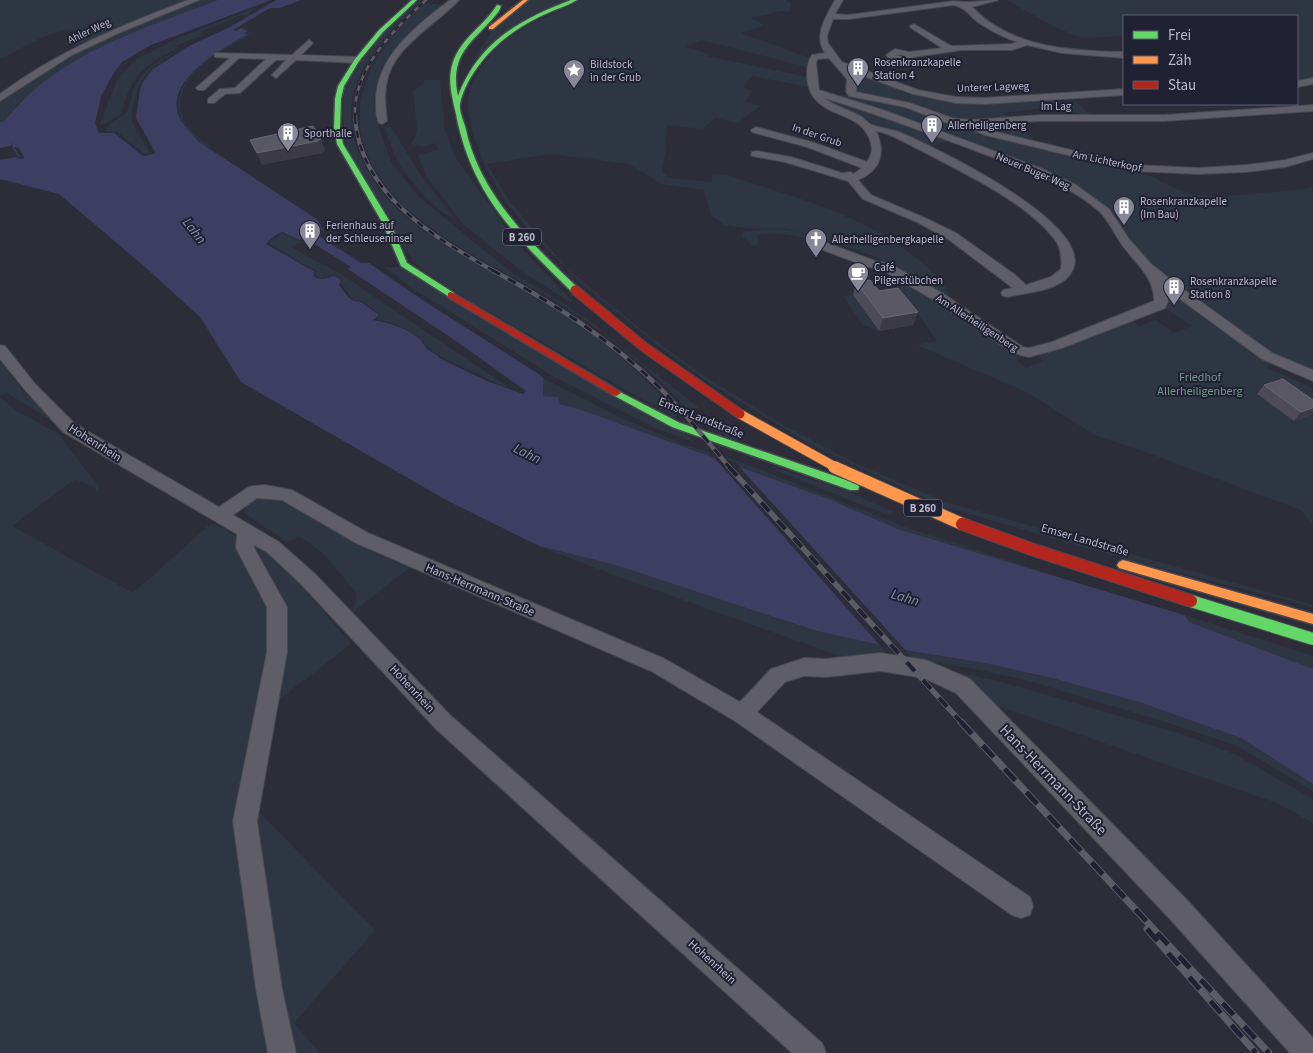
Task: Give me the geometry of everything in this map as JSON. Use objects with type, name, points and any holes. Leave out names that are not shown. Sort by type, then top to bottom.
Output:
[{"type":"main road","name":"Emser Landstraße","points":[[415,0],[380,31],[357,60],[341,86],[338,100],[337,128],[340,144],[356,175],[386,222],[404,264],[409,270],[644,410],[676,425],[886,498],[1085,554]]},
{"type":"main road","name":"B 260","points":[[501,0],[497,10],[465,42],[453,67],[451,79],[452,92],[457,105],[461,134],[466,151],[478,177],[516,230],[575,290],[633,340],[722,403],[790,443],[870,484],[938,514],[1012,543],[1313,639]]},
{"type":"main road","name":"B 260","points":[[457,105],[462,74],[476,46],[499,21],[526,0]]},
{"type":"main road","points":[[457,105],[471,73],[495,45],[527,22],[575,0]]},
{"type":"main road","name":"Emser Landstraße","points":[[1113,562],[1313,619]]},
{"type":"street","name":"Ahler Weg","points":[[0,98],[38,70],[86,44],[196,0]]},
{"type":"street","points":[[382,121],[381,86],[389,65],[410,41],[455,0]]},
{"type":"street","points":[[840,0],[830,16],[823,37],[823,45],[830,55],[815,57],[812,62],[815,92],[819,98],[856,117],[870,128],[890,132],[1006,193],[1048,224],[1066,249],[1069,256],[1069,264],[1058,279],[1008,293]]},
{"type":"street","points":[[905,0],[918,8]]},
{"type":"street","points":[[830,16],[849,17],[994,0]]},
{"type":"street","points":[[965,3],[980,21],[994,29],[1028,42],[1082,53],[1123,55]]},
{"type":"street","points":[[914,26],[948,48]]},
{"type":"street","points":[[909,55],[948,48],[1012,47],[1028,42]]},
{"type":"street","points":[[276,74],[309,43]]},
{"type":"street","points":[[218,54],[357,60]]},
{"type":"street","name":"Im Lag","points":[[830,55],[852,79],[851,92],[853,95],[906,105],[948,120],[965,123],[1041,118],[1164,118],[1313,108]]},
{"type":"street","points":[[201,88],[237,56]]},
{"type":"street","points":[[245,68],[258,56]]},
{"type":"street","points":[[211,101],[222,91],[237,91],[274,57]]},
{"type":"street","name":"Unterer Lagweg","points":[[839,64],[914,92],[955,100],[984,101],[1123,92]]},
{"type":"street","points":[[1298,84],[1313,82]]},
{"type":"street","name":"Neuer Buger Weg","points":[[815,92],[880,112],[956,140],[1036,170],[1072,187],[1106,211],[1125,241],[1146,266],[1219,323],[1268,356],[1313,376]]},
{"type":"street","name":"Am Lichterkopf","points":[[965,123],[990,134],[1137,169],[1197,171],[1204,169],[1236,169],[1295,162],[1313,156]]},
{"type":"street","points":[[756,154],[787,160],[849,177],[860,176],[877,157],[878,148],[870,128]]},
{"type":"street","name":"In der Grub","points":[[756,130],[811,145],[869,167]]},
{"type":"street","points":[[849,177],[867,197],[952,236],[1009,277],[1022,289]]},
{"type":"street","name":"Am Allerheiligenberg","points":[[814,242],[887,268],[937,296],[1026,353],[1057,345],[1160,305],[1162,302],[1160,293],[1154,278],[1146,266]]},
{"type":"street","name":"Hohenrhein","points":[[0,349],[31,388],[69,428],[274,547],[308,579],[443,722],[812,1053]]},
{"type":"street","name":"Hans-Herrmann-Straße","points":[[219,516],[253,492],[265,491],[286,494],[362,538],[658,665],[742,714],[1021,906]]},
{"type":"street","points":[[246,531],[245,548],[277,607],[277,652],[246,821],[269,989],[282,1053]]},
{"type":"street","name":"Hans-Herrmann-Straße","points":[[742,714],[778,675],[804,667],[826,668],[880,662],[926,669],[963,686],[1179,910],[1308,1053]]},
{"type":"green space","points":[[0,0],[191,0],[128,23],[77,46],[65,44],[90,32],[64,30],[45,36],[0,59]]},
{"type":"green space","points":[[201,0],[218,0],[118,39],[18,104],[5,121],[0,122],[0,101],[45,68],[122,30]]},
{"type":"green space","points":[[423,0],[388,34],[373,54],[360,75],[352,98],[351,120],[355,142],[363,163],[375,183],[407,218],[425,232],[441,243],[562,311],[577,322],[620,357],[660,394],[673,407],[670,409],[676,415],[674,417],[468,300],[420,268],[405,250],[347,148],[342,114],[345,86],[352,74],[384,32],[417,2]]},
{"type":"green space","points":[[529,0],[572,0],[538,15],[469,70],[479,50],[491,33]]},
{"type":"green space","name":"Friedhof Allerheiligenberg","points":[[582,0],[786,0],[791,3],[790,12],[781,11],[751,18],[764,25],[741,33],[809,58],[807,67],[701,40],[686,47],[709,54],[707,56],[807,77],[809,87],[752,76],[743,87],[752,91],[746,102],[760,106],[738,123],[715,118],[703,129],[667,125],[662,172],[670,178],[712,182],[712,174],[727,175],[806,201],[858,222],[905,250],[927,267],[947,289],[949,293],[945,297],[1015,351],[1018,359],[1016,360],[1026,368],[1044,361],[1038,356],[1132,321],[1139,326],[1156,320],[1174,333],[1192,326],[1157,303],[1149,277],[1101,212],[1087,199],[1055,180],[953,140],[928,147],[891,128],[875,125],[822,96],[848,95],[854,98],[901,106],[980,134],[1154,177],[1181,191],[1193,194],[1230,196],[1313,187],[1313,373],[1275,356],[1267,368],[1313,388],[1313,526],[1301,510],[1095,435],[1026,392],[917,345],[937,341],[879,258],[789,229],[745,228],[725,225],[711,215],[704,190],[662,184],[630,164],[551,154],[487,164],[508,199],[571,272],[653,339],[706,377],[785,426],[859,465],[949,503],[1313,605],[1313,607],[1133,561],[941,506],[813,446],[711,384],[664,350],[584,286],[533,235],[506,202],[487,170],[474,137],[468,109],[469,90],[481,67],[495,50],[529,25]]},
{"type":"green space","points":[[1006,0],[1313,0],[1313,80],[1298,82],[1298,15],[1123,15],[1123,36],[1082,38],[1057,28]]},
{"type":"green space","points":[[269,2],[257,7],[247,15],[242,15],[203,31],[204,36],[175,46],[179,48],[147,66],[129,90],[121,114],[104,124],[100,124],[117,80],[135,60],[178,38]]},
{"type":"green space","points":[[425,3],[444,5],[388,62],[382,73],[377,90],[379,128],[391,162],[418,196],[512,273],[566,305],[596,326],[699,408],[688,410],[646,368],[613,341],[564,306],[440,234],[410,211],[386,186],[369,157],[360,125],[360,106],[364,89],[378,57],[400,29]]},
{"type":"green space","points":[[256,30],[216,54],[202,65],[191,76],[184,88],[181,100],[182,112],[187,124],[196,136],[211,147],[209,148],[194,137],[184,125],[179,113],[178,101],[182,89],[189,78],[199,66],[213,55]]},
{"type":"green space","points":[[185,47],[153,67],[142,80],[138,89],[132,109],[132,119],[135,128],[150,153],[145,154],[117,132],[106,131],[105,128],[109,127],[110,124],[127,112],[136,83],[147,70],[165,57]]},
{"type":"green space","points":[[857,72],[903,91],[940,101],[976,102],[1052,97],[1058,102],[1077,102],[1085,110],[1099,116],[1041,108],[1004,113],[1009,118],[963,121],[914,103],[861,94],[857,91],[858,80],[853,73]]},
{"type":"green space","points":[[425,80],[440,80],[445,130],[454,155],[515,241],[572,301],[570,302],[521,271],[463,224],[427,177],[418,155],[438,150],[436,143],[422,147],[408,143],[412,143],[417,131],[413,91],[424,83]]},
{"type":"green space","points":[[1012,123],[1031,136],[1036,143],[989,131],[982,126]]},
{"type":"green space","points":[[390,126],[421,175],[454,218],[439,210],[401,167],[393,152],[385,127]]},
{"type":"green space","points":[[775,229],[796,231],[818,238],[814,241],[786,235],[757,235],[758,245],[752,246],[742,236],[744,231]]},
{"type":"green space","points":[[282,233],[300,242],[291,247],[341,274],[508,387],[441,357],[428,348],[423,340],[405,328],[375,319],[381,315],[362,301],[355,300],[350,296],[341,284],[342,280],[334,275],[320,279],[314,275],[317,272],[268,243]]},
{"type":"green space","points":[[384,267],[400,267],[690,437],[694,442],[657,429],[556,378],[415,290]]},
{"type":"green space","points":[[853,295],[879,331],[863,325],[843,296]]},
{"type":"green space","points":[[0,361],[20,389],[56,420],[53,422],[7,393],[0,396]]},
{"type":"green space","points":[[543,378],[609,412],[679,443],[730,458],[911,529],[1096,589],[898,529],[831,500],[579,409],[558,404],[543,396]]},
{"type":"green space","points":[[0,397],[17,411],[61,435],[99,487],[97,492],[96,489],[75,479],[12,526],[133,593],[208,526],[215,524],[272,556],[291,573],[351,644],[281,698],[253,746],[246,799],[375,930],[294,1023],[320,1053],[0,1053]]},
{"type":"green space","points":[[707,415],[738,435],[739,437],[736,441],[704,425],[697,418]]},
{"type":"green space","points":[[769,465],[854,494],[893,512],[890,515],[885,514],[780,472]]},
{"type":"green space","points":[[254,497],[273,497],[290,503],[357,545],[409,568],[353,612],[356,592],[323,554],[299,537],[287,542],[245,514],[244,504]]},
{"type":"green space","points":[[539,546],[612,564],[817,631],[879,644],[888,656],[848,658],[831,653],[611,574]]},
{"type":"green space","points":[[1184,615],[1313,656],[1313,669],[1189,622]]},
{"type":"green space","points":[[904,650],[985,663],[1052,678],[1139,702],[1241,738],[1313,784],[1313,791],[1235,745],[1022,679],[913,659]]},
{"type":"green space","points":[[949,671],[998,681],[1185,735],[1234,754],[1313,799],[1313,823],[1277,803],[984,701]]},
{"type":"water","name":"Lahn","points":[[218,0],[271,0],[151,45],[122,62],[101,96],[95,123],[99,133],[114,133],[143,156],[154,154],[155,152],[136,118],[140,90],[143,82],[152,70],[189,46],[230,27],[276,0],[301,0],[280,8],[270,8],[233,30],[236,31],[241,28],[248,31],[244,34],[248,34],[225,47],[200,65],[181,88],[177,101],[180,118],[199,142],[318,220],[323,230],[316,234],[361,263],[369,263],[421,299],[540,375],[543,378],[543,396],[558,397],[559,404],[579,409],[831,500],[898,529],[1184,615],[1189,622],[1313,669],[1313,784],[1241,738],[1139,702],[1052,678],[985,663],[904,650],[817,631],[612,564],[539,546],[448,501],[241,382],[200,317],[145,267],[59,194],[0,179],[0,160],[16,157],[19,159],[24,158],[19,148],[14,147],[19,158],[12,147],[13,140],[11,146],[0,148],[0,122],[5,121],[26,98],[49,78],[75,61],[131,33]],"holes":[[[282,232],[300,240],[305,238],[351,267],[348,269],[456,341],[526,391],[523,394],[487,381],[439,358],[410,332],[392,324],[373,320],[379,315],[361,302],[354,301],[348,297],[339,285],[341,280],[334,276],[323,279],[315,277],[313,275],[315,272],[266,244],[274,236]]]},
{"type":"pier","points":[[709,452],[736,463],[908,653],[882,648]]},
{"type":"building","points":[[313,126],[321,139],[318,141],[257,153],[250,140]]},
{"type":"building","points":[[870,280],[879,291],[898,288],[918,312],[883,318],[856,282]]},
{"type":"building","points":[[1283,379],[1313,400],[1313,408],[1301,412],[1264,385]]},
{"type":"railway","points":[[355,117],[356,100],[367,67],[388,38],[426,0]]},
{"type":"railway","points":[[355,117],[360,144],[370,169],[385,191],[403,210],[425,228],[494,271]]},
{"type":"railway","points":[[492,270],[559,309],[621,353],[660,388],[730,468]]},
{"type":"railway","points":[[729,467],[962,723]]},
{"type":"railway","points":[[961,722],[1269,1053]]},
{"type":"railway","points":[[1147,929],[1256,1053]]},
{"type":"traffic: fast","points":[[415,0],[381,31],[357,60],[341,86],[338,99],[337,128],[340,144],[386,222],[404,264],[451,295]]},
{"type":"traffic: fast","points":[[457,105],[471,73],[491,47],[531,19],[575,0]]},
{"type":"traffic: fast","points":[[456,103],[453,82],[459,54],[470,37],[492,16],[499,6]]},
{"type":"traffic: fast","points":[[457,105],[463,135],[472,162],[498,208],[533,249],[575,290]]},
{"type":"traffic: fast","points":[[616,393],[676,425],[854,487]]},
{"type":"traffic: fast","points":[[1191,601],[1313,639]]},
{"type":"traffic: slow","points":[[491,28],[526,0]]},
{"type":"traffic: slow","points":[[740,414],[848,474],[962,524]]},
{"type":"traffic: slow","points":[[1123,565],[1313,619]]},
{"type":"traffic: jam","points":[[575,290],[644,347],[740,414]]},
{"type":"traffic: jam","points":[[451,295],[616,393]]},
{"type":"traffic: jam","points":[[962,524],[1034,550],[1191,601]]},
{"type":"place","name":"Rosenkranzkapelle Station 4","points":[[858,87]]},
{"type":"place","name":"Bildstock in der Grub","points":[[574,89]]},
{"type":"place","name":"Allerheiligenberg","points":[[932,144]]},
{"type":"place","name":"Sporthalle","points":[[288,152]]},
{"type":"place","name":"Rosenkranzkapelle (Im Bau)","points":[[1124,226]]},
{"type":"place","name":"Ferienhaus auf der Schleuseninsel","points":[[310,250]]},
{"type":"place","name":"Allerheiligenbergkapelle","points":[[816,258]]},
{"type":"place","name":"Café Pilgerstübchen","points":[[858,292]]},
{"type":"place","name":"Rosenkranzkapelle Station 8","points":[[1174,306]]}]
